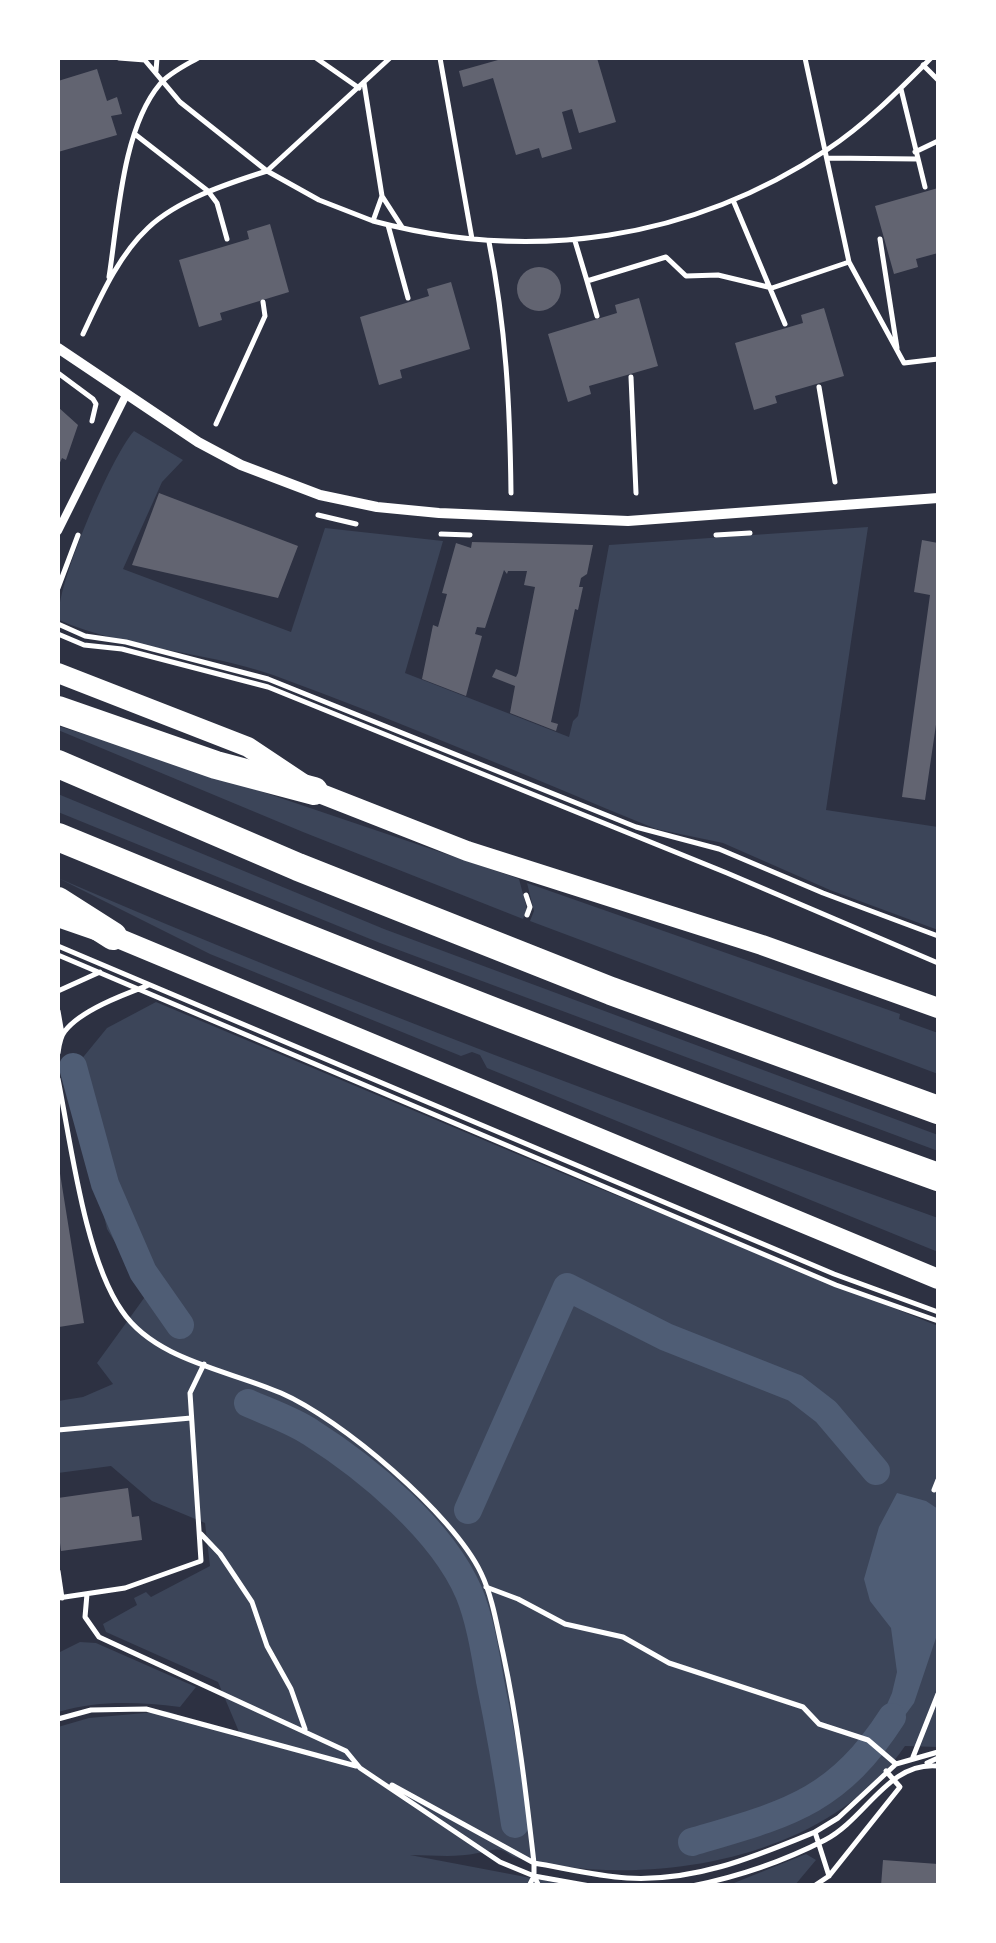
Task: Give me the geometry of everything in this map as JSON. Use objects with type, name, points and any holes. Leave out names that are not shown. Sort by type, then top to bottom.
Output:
[{"type":"highway","points":[[58,710],[216,765],[314,791]]},
{"type":"highway","points":[[58,764],[611,992],[938,1110]]},
{"type":"highway","points":[[58,837],[242,913],[938,1178]]},
{"type":"highway","points":[[58,901],[113,936]]},
{"type":"main road","points":[[58,674],[248,747],[314,791],[467,851],[762,945],[938,1008]]},
{"type":"main road","points":[[58,917],[113,936],[938,1280]]},
{"type":"street","points":[[58,348],[198,442],[242,465],[320,495],[377,507],[439,514],[628,521],[938,498]]},
{"type":"lane","points":[[58,531],[126,395]]},
{"type":"path","points":[[119,58],[144,59],[180,102],[267,171],[320,200],[403,230],[489,242],[575,241],[656,228],[733,200],[827,154],[923,65],[932,58],[938,62]]},
{"type":"path","points":[[156,74],[157,58]]},
{"type":"path","points":[[108,280],[142,110],[162,80],[198,58]]},
{"type":"path","points":[[316,58],[362,85],[382,196],[403,230]]},
{"type":"path","points":[[83,334],[108,280],[148,227],[208,190],[267,171],[390,58]]},
{"type":"path","points":[[440,58],[472,239]]},
{"type":"path","points":[[805,58],[849,262],[904,363],[938,359]]},
{"type":"path","points":[[923,65],[938,80]]},
{"type":"path","points":[[901,89],[925,187]]},
{"type":"path","points":[[136,135],[208,190],[217,203],[227,239]]},
{"type":"path","points":[[827,154],[916,156],[938,141]]},
{"type":"path","points":[[373,221],[382,196]]},
{"type":"path","points":[[733,200],[785,324]]},
{"type":"path","points":[[388,226],[408,298]]},
{"type":"path","points":[[880,239],[899,356]]},
{"type":"path","points":[[575,241],[597,316]]},
{"type":"path","points":[[489,242],[506,343],[510,493]]},
{"type":"path","points":[[587,281],[666,257],[686,276],[718,275],[772,288],[849,262]]},
{"type":"path","points":[[216,424],[265,316],[263,302]]},
{"type":"path","points":[[58,373],[93,399],[94,417],[86,433]]},
{"type":"path","points":[[630,377],[636,494]]},
{"type":"path","points":[[818,387],[835,482]]},
{"type":"path","points":[[58,624],[85,636],[126,642],[268,678],[636,827],[719,849],[823,894],[938,936]]},
{"type":"path","points":[[58,634],[84,645],[122,649],[268,687],[728,873],[938,963]]},
{"type":"path","points":[[522,882],[530,907],[528,915]]},
{"type":"path","points":[[58,946],[834,1274],[938,1312]]},
{"type":"path","points":[[58,955],[836,1285],[938,1321]]},
{"type":"path","points":[[58,991],[111,968]]},
{"type":"path","points":[[62,1034],[73,1022],[115,997],[149,985]]},
{"type":"path","points":[[58,1011],[62,1034],[58,1053]]},
{"type":"path","points":[[58,1078],[102,1274],[122,1311],[144,1337],[299,1401],[365,1447],[407,1484],[466,1548],[486,1588],[521,1748],[534,1864],[529,1886]]},
{"type":"path","points":[[58,1571],[60,1598],[125,1588],[200,1561],[190,1393],[204,1364]]},
{"type":"path","points":[[58,1430],[191,1418]]},
{"type":"path","points":[[934,1490],[938,1480]]},
{"type":"path","points":[[199,1532],[220,1554],[252,1602],[267,1646],[291,1689],[306,1732]]},
{"type":"path","points":[[486,1588],[518,1598],[565,1624],[624,1637],[669,1663],[803,1707],[820,1724],[868,1740],[896,1764]]},
{"type":"path","points":[[88,1594],[85,1618],[99,1636],[346,1751],[360,1768],[500,1862],[534,1876],[590,1886]]},
{"type":"path","points":[[913,1757],[938,1694]]},
{"type":"path","points":[[58,1719],[91,1710],[146,1710],[304,1750],[360,1768],[534,1864],[627,1878],[732,1866],[815,1832],[838,1818],[896,1764],[913,1757],[938,1755]]},
{"type":"path","points":[[692,1886],[746,1872],[818,1842],[856,1817],[894,1780],[938,1755]]},
{"type":"path","points":[[924,1764],[938,1766]]},
{"type":"path","points":[[814,1886],[829,1876],[900,1787],[886,1771]]},
{"type":"path","points":[[815,1832],[829,1876]]},
{"type":"path","points":[[534,1876],[539,1886]]},
{"type":"shaded area","points":[[134,431],[183,460],[162,482],[123,569],[291,632],[325,528],[443,541],[405,673],[569,737],[578,716],[609,545],[868,527],[826,810],[938,827],[938,930],[830,890],[723,843],[656,829],[273,675],[111,637],[59,620],[66,581],[86,523],[112,466]]},
{"type":"shaded area","points":[[58,726],[519,879],[527,909],[523,919],[303,832],[58,730]]},
{"type":"shaded area","points":[[58,794],[384,929],[938,1135],[938,1151],[380,943],[58,812]]},
{"type":"shaded area","points":[[58,878],[495,1055],[938,1218],[938,1252],[487,1068],[480,1055],[472,1052],[461,1056],[210,954]]},
{"type":"shaded area","points":[[527,883],[900,1014],[899,1019],[938,1033],[938,1074],[530,921],[534,911]]},
{"type":"shaded area","points":[[156,1002],[938,1326],[938,1747],[905,1746],[875,1782],[838,1811],[796,1835],[750,1852],[702,1863],[606,1870],[531,1861],[498,1850],[410,1855],[568,1885],[58,1886],[58,1727],[89,1718],[167,1711],[242,1739],[218,1682],[106,1632],[103,1624],[137,1605],[134,1598],[146,1592],[151,1597],[210,1566],[205,1523],[152,1501],[111,1466],[58,1473],[58,1401],[83,1397],[113,1384],[97,1363],[147,1294],[107,1229],[71,1072],[107,1028]]},
{"type":"shaded area","points":[[897,1493],[926,1501],[938,1509],[938,1632],[914,1703],[889,1737],[877,1745],[871,1741],[897,1672],[891,1628],[870,1601],[864,1579],[879,1527]]},
{"type":"shaded area","points":[[80,1642],[96,1643],[196,1687],[180,1707],[119,1703],[58,1712],[58,1653]]},
{"type":"shaded area","points":[[806,1854],[816,1860],[795,1885],[729,1885]]},
{"type":"building","points":[[497,58],[597,58],[616,122],[579,133],[572,109],[562,112],[572,149],[542,158],[539,148],[516,155],[493,78],[463,87],[459,71]]},
{"type":"building","points":[[97,69],[107,101],[117,97],[122,114],[111,116],[117,135],[58,152],[58,81]]},
{"type":"building","points":[[938,188],[938,253],[916,259],[918,267],[894,274],[875,206]]},
{"type":"building","points":[[270,224],[289,292],[220,313],[222,320],[199,327],[179,260],[249,239],[247,231]]},
{"type":"building","points":[[539,267],[554,274],[561,289],[554,304],[539,311],[524,304],[517,289],[524,274]]},
{"type":"building","points":[[451,282],[470,349],[400,370],[402,378],[379,385],[360,317],[429,296],[427,289]]},
{"type":"building","points":[[639,298],[658,366],[589,386],[591,394],[568,402],[548,334],[617,313],[615,305]]},
{"type":"building","points":[[824,308],[844,376],[775,396],[777,403],[754,410],[735,343],[803,323],[801,315]]},
{"type":"building","points":[[58,407],[78,425],[66,460],[62,458],[58,467]]},
{"type":"building","points":[[159,493],[298,546],[278,598],[132,565]]},
{"type":"building","points":[[922,540],[938,543],[938,711],[925,800],[902,797],[930,595],[914,592]]},
{"type":"building","points":[[472,542],[593,545],[587,574],[581,578],[579,587],[583,587],[551,722],[558,724],[556,731],[510,713],[515,686],[492,677],[496,669],[516,677],[518,673],[535,587],[524,585],[527,571],[507,574],[504,570],[485,628],[477,627],[475,634],[482,636],[466,696],[422,679],[433,625],[438,627],[447,594],[442,593],[456,543],[471,548]]},
{"type":"building","points":[[58,1161],[84,1323],[59,1327],[58,1314]]},
{"type":"building","points":[[128,1488],[132,1517],[139,1516],[142,1540],[61,1551],[58,1498]]},
{"type":"building","points":[[883,1860],[938,1864],[938,1886],[881,1886]]},
{"type":"waterway","points":[[73,1067],[105,1184],[143,1272],[180,1325]]},
{"type":"waterway","points":[[468,1510],[567,1287],[666,1337],[795,1388],[826,1412],[876,1471]]},
{"type":"waterway","points":[[248,1403],[303,1428],[355,1463],[401,1502],[457,1569],[482,1636],[515,1824]]},
{"type":"waterway","points":[[692,1842],[806,1802],[850,1769],[892,1717]]}]
